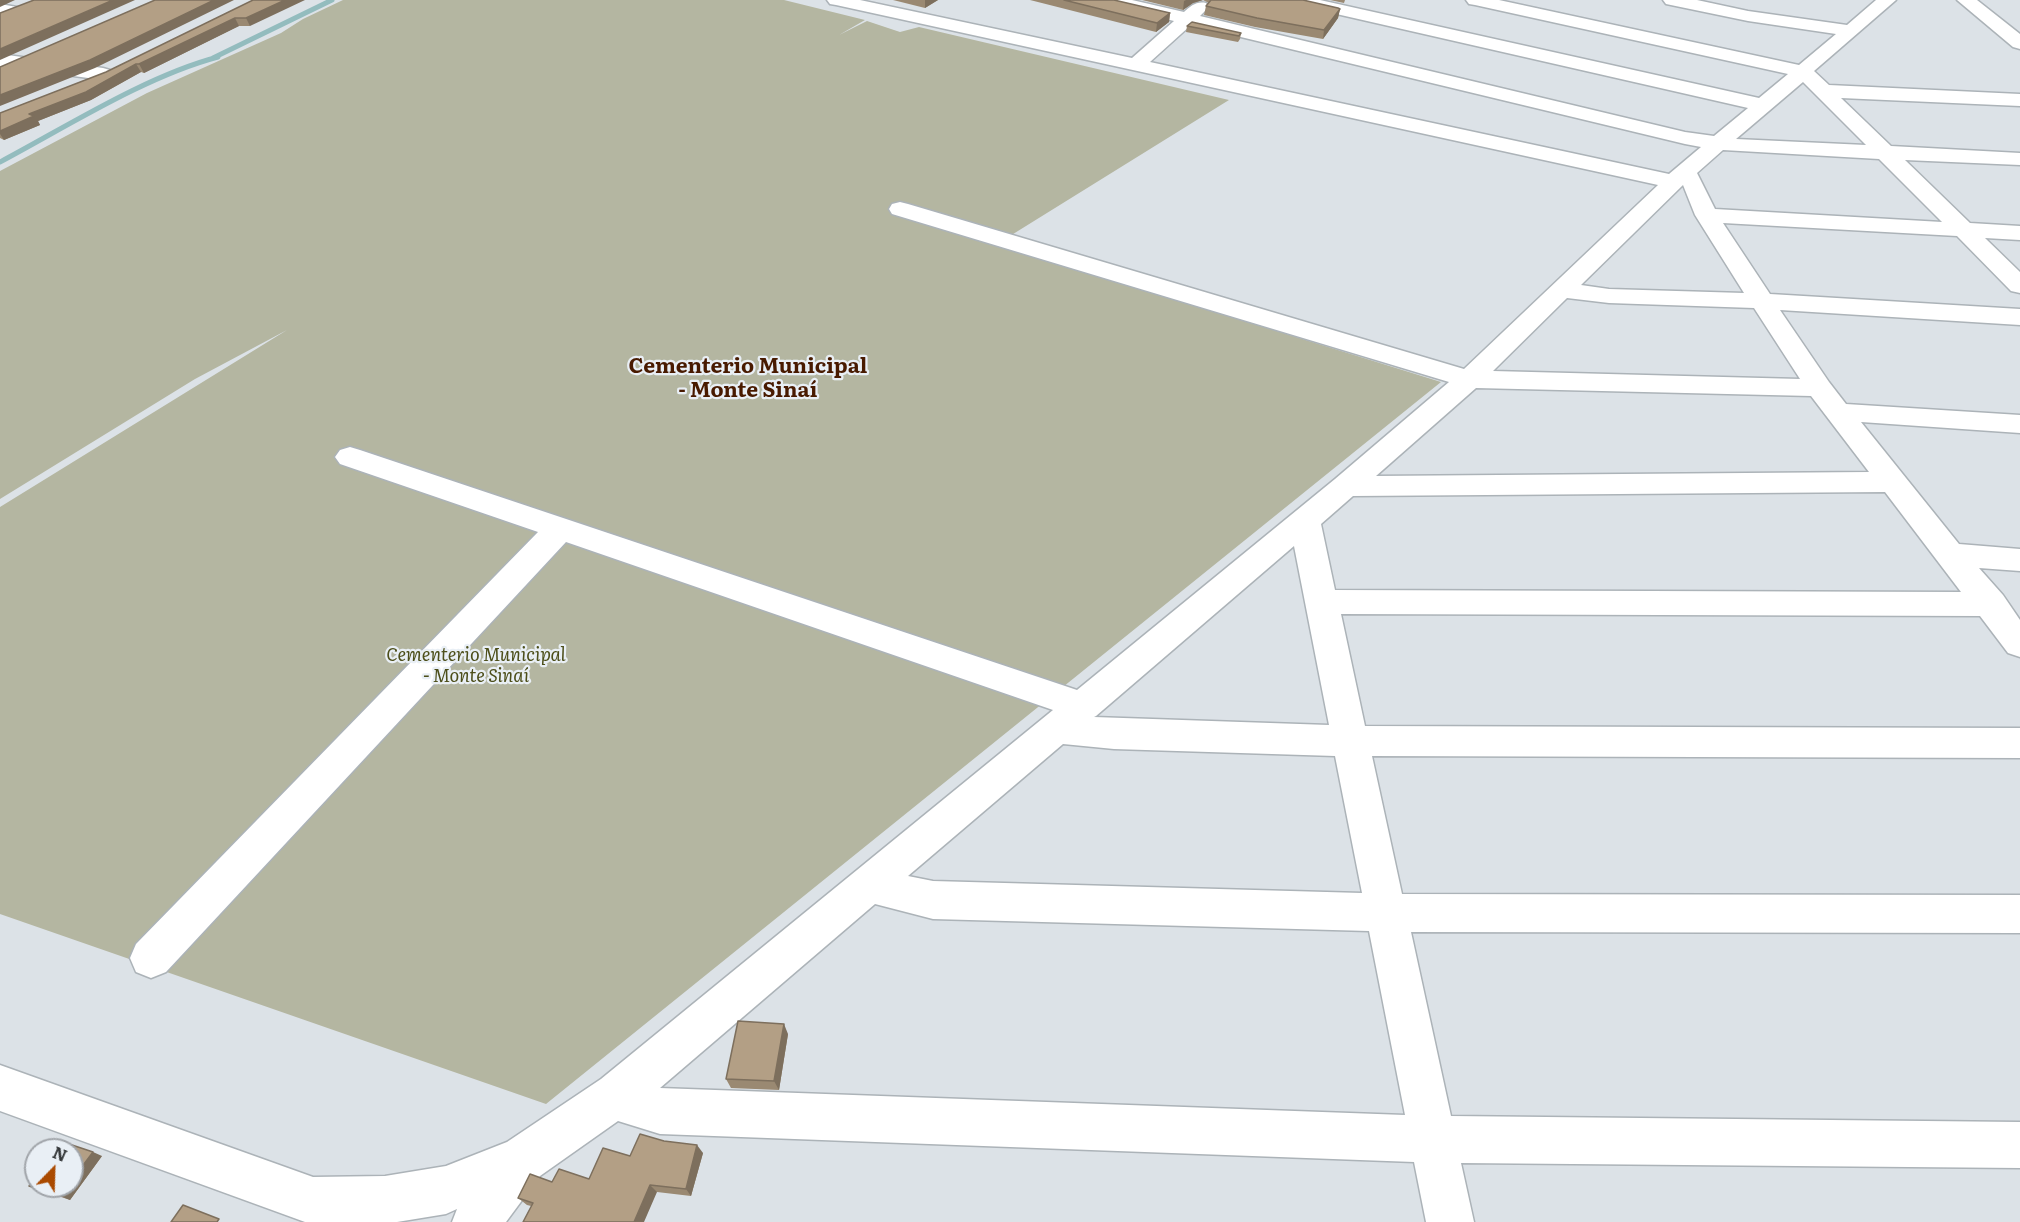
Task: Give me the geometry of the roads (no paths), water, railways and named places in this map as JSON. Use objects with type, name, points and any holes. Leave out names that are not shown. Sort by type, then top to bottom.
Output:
[{"type":"street","points":[[836,0],[1677,179],[1689,177],[1706,215],[1820,388],[2020,644]]},
{"type":"street","points":[[871,8],[892,0]]},
{"type":"street","points":[[1110,0],[1685,138],[1732,145],[2020,159]]},
{"type":"street","points":[[1136,65],[1208,0]]},
{"type":"street","points":[[1297,0],[1763,105]]},
{"type":"street","points":[[1475,0],[1496,18],[1804,72],[2020,286]]},
{"type":"street","points":[[1672,0],[1748,16],[1851,31]]},
{"type":"street","points":[[0,1088],[313,1201],[385,1200],[446,1190],[523,1159],[617,1095],[871,881],[1305,522],[1469,379],[1677,179],[1887,0]]},
{"type":"street","points":[[1972,4],[2000,8]]},
{"type":"street","points":[[1972,4],[2020,43]]},
{"type":"street","points":[[1463,38],[1496,18]]},
{"type":"street","points":[[6,64],[48,49]]},
{"type":"street","points":[[6,64],[103,74]]},
{"type":"street","points":[[72,87],[124,64]]},
{"type":"street","points":[[1823,91],[2020,100]]},
{"type":"street","points":[[900,209],[1469,379],[1820,388]]},
{"type":"street","points":[[1706,215],[2020,233]]},
{"type":"street","points":[[1562,288],[1610,296],[1764,301],[2020,317]]},
{"type":"street","points":[[1838,412],[2020,424]]},
{"type":"street","points":[[350,457],[1083,706]]},
{"type":"street","points":[[1346,486],[1894,482]]},
{"type":"street","points":[[1305,522],[1450,1222]]},
{"type":"street","points":[[151,958],[560,530]]},
{"type":"street","points":[[1952,555],[2020,560]]},
{"type":"street","points":[[1321,602],[1991,604]]},
{"type":"street","points":[[1056,728],[1114,734],[1350,741],[2020,742]]},
{"type":"street","points":[[871,881],[888,891],[933,900],[1386,914],[2020,914]]},
{"type":"street","points":[[617,1095],[632,1104],[660,1111],[1433,1139],[2020,1145]]},
{"type":"street","points":[[476,1222],[523,1159]]},
{"type":"waterway","points":[[213,58],[332,0]]},
{"type":"waterway","points":[[0,162],[135,89],[163,76],[218,57]]},
{"type":"district","name":"Cementerio Municipal - Monte Sinaí","points":[[748,379]]}]
